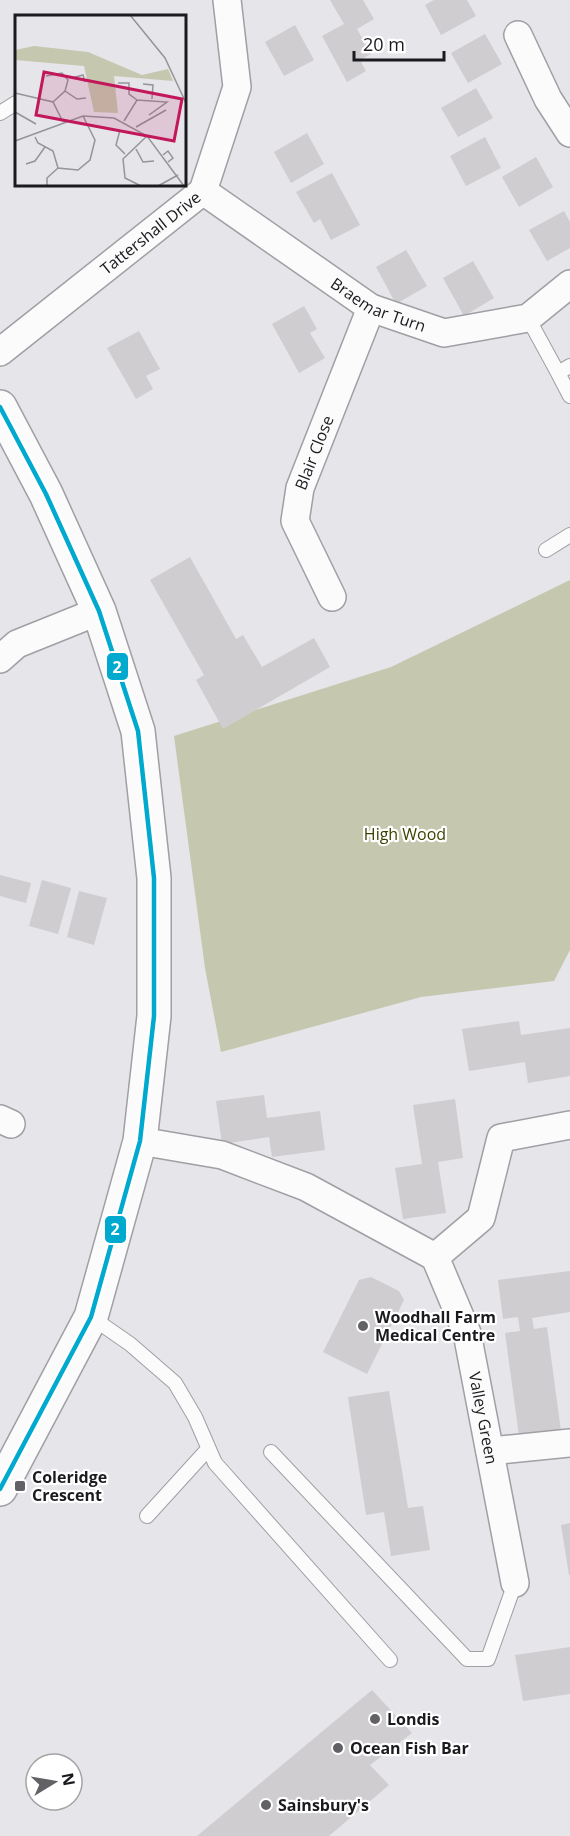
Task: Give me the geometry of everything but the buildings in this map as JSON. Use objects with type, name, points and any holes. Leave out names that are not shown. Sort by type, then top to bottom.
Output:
[{"type":"street","name":"Tattershall Drive","points":[[0,352],[203,190],[237,87],[227,0]]},
{"type":"street","points":[[518,35],[548,99],[570,134]]},
{"type":"street","name":"Braemar Turn","points":[[203,190],[371,308],[444,333],[528,318],[570,284]]},
{"type":"street","name":"Blair Close","points":[[332,597],[295,521],[300,488],[371,308]]},
{"type":"street","points":[[0,407],[46,494],[99,611],[138,731],[154,874],[154,1016],[141,1141],[90,1317],[2,1483]]},
{"type":"street","points":[[0,659],[18,644],[99,611]]},
{"type":"street","points":[[141,1141],[222,1155],[306,1187],[435,1257],[481,1218],[501,1137],[570,1125]]},
{"type":"street","name":"Valley Green","points":[[435,1257],[467,1333],[516,1583]]},
{"type":"street","points":[[490,1451],[570,1443]]},
{"type":"lane","points":[[0,113],[15,104]]},
{"type":"lane","points":[[528,318],[564,370],[570,396]]},
{"type":"lane","points":[[546,550],[570,535]]},
{"type":"lane","points":[[90,1317],[130,1344],[175,1383],[215,1463],[390,1660]]},
{"type":"lane","points":[[147,1516],[208,1449]]},
{"type":"lane","points":[[271,1452],[467,1659],[488,1659],[516,1583]]},
{"type":"green space","name":"High Wood","points":[[570,580],[570,950],[554,981],[421,997],[221,1052],[205,968],[174,736],[391,667]]},
{"type":"transit line","name":"2","points":[[0,407],[46,494],[99,611],[138,731],[154,878],[154,1016],[140,1141],[91,1317],[0,1489]]},
{"type":"place","name":"Woodhall Farm Medical Centre","points":[[363,1326]]},
{"type":"place","name":"Coleridge Crescent","points":[[20,1486]]},
{"type":"place","name":"Londis","points":[[375,1719]]},
{"type":"place","name":"Ocean Fish Bar","points":[[338,1748]]},
{"type":"place","name":"Sainsbury's","points":[[266,1805]]}]
